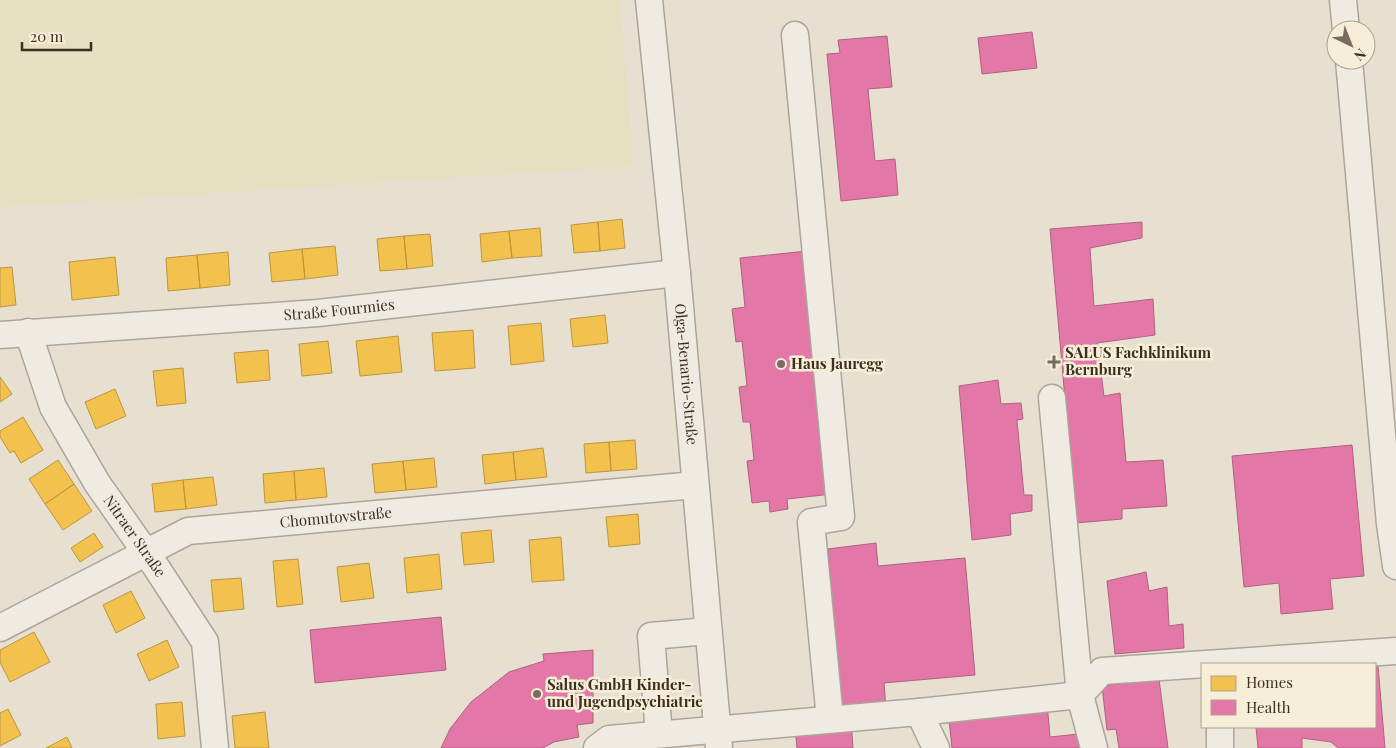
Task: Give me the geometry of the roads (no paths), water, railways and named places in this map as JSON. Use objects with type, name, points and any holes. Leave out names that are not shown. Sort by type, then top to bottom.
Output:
[{"type":"street","name":"Olga-Benario-Straße","points":[[649,0],[677,272],[718,738]]},
{"type":"street","points":[[1343,0],[1345,20]]},
{"type":"street","points":[[795,35],[841,517],[811,522],[830,719]]},
{"type":"street","points":[[1350,70],[1388,416],[1396,566]]},
{"type":"street","name":"Straße Fourmies","points":[[0,335],[318,313],[677,272]]},
{"type":"street","name":"Nitraer Straße","points":[[28,332],[53,407],[97,483],[205,642],[215,748]]},
{"type":"street","points":[[1052,398],[1080,694],[1094,748]]},
{"type":"street","name":"Chomutovstraße","points":[[0,628],[188,531],[695,485]]},
{"type":"street","points":[[659,734],[651,636],[708,631]]},
{"type":"street","points":[[1234,663],[1396,651]]},
{"type":"street","points":[[597,748],[609,739],[659,734],[718,738],[830,719],[919,712],[1080,694],[1102,671],[1201,665]]},
{"type":"street","points":[[919,712],[936,748]]},
{"type":"street","points":[[1220,728],[1220,748]]},
{"type":"place","name":"SALUS Fachklinikum Bernburg","points":[[1054,362]]},
{"type":"place","name":"Haus Jauregg","points":[[781,364]]},
{"type":"place","name":"Salus GmbH Kinder- und Jugendpsychiatrie","points":[[537,694]]}]
